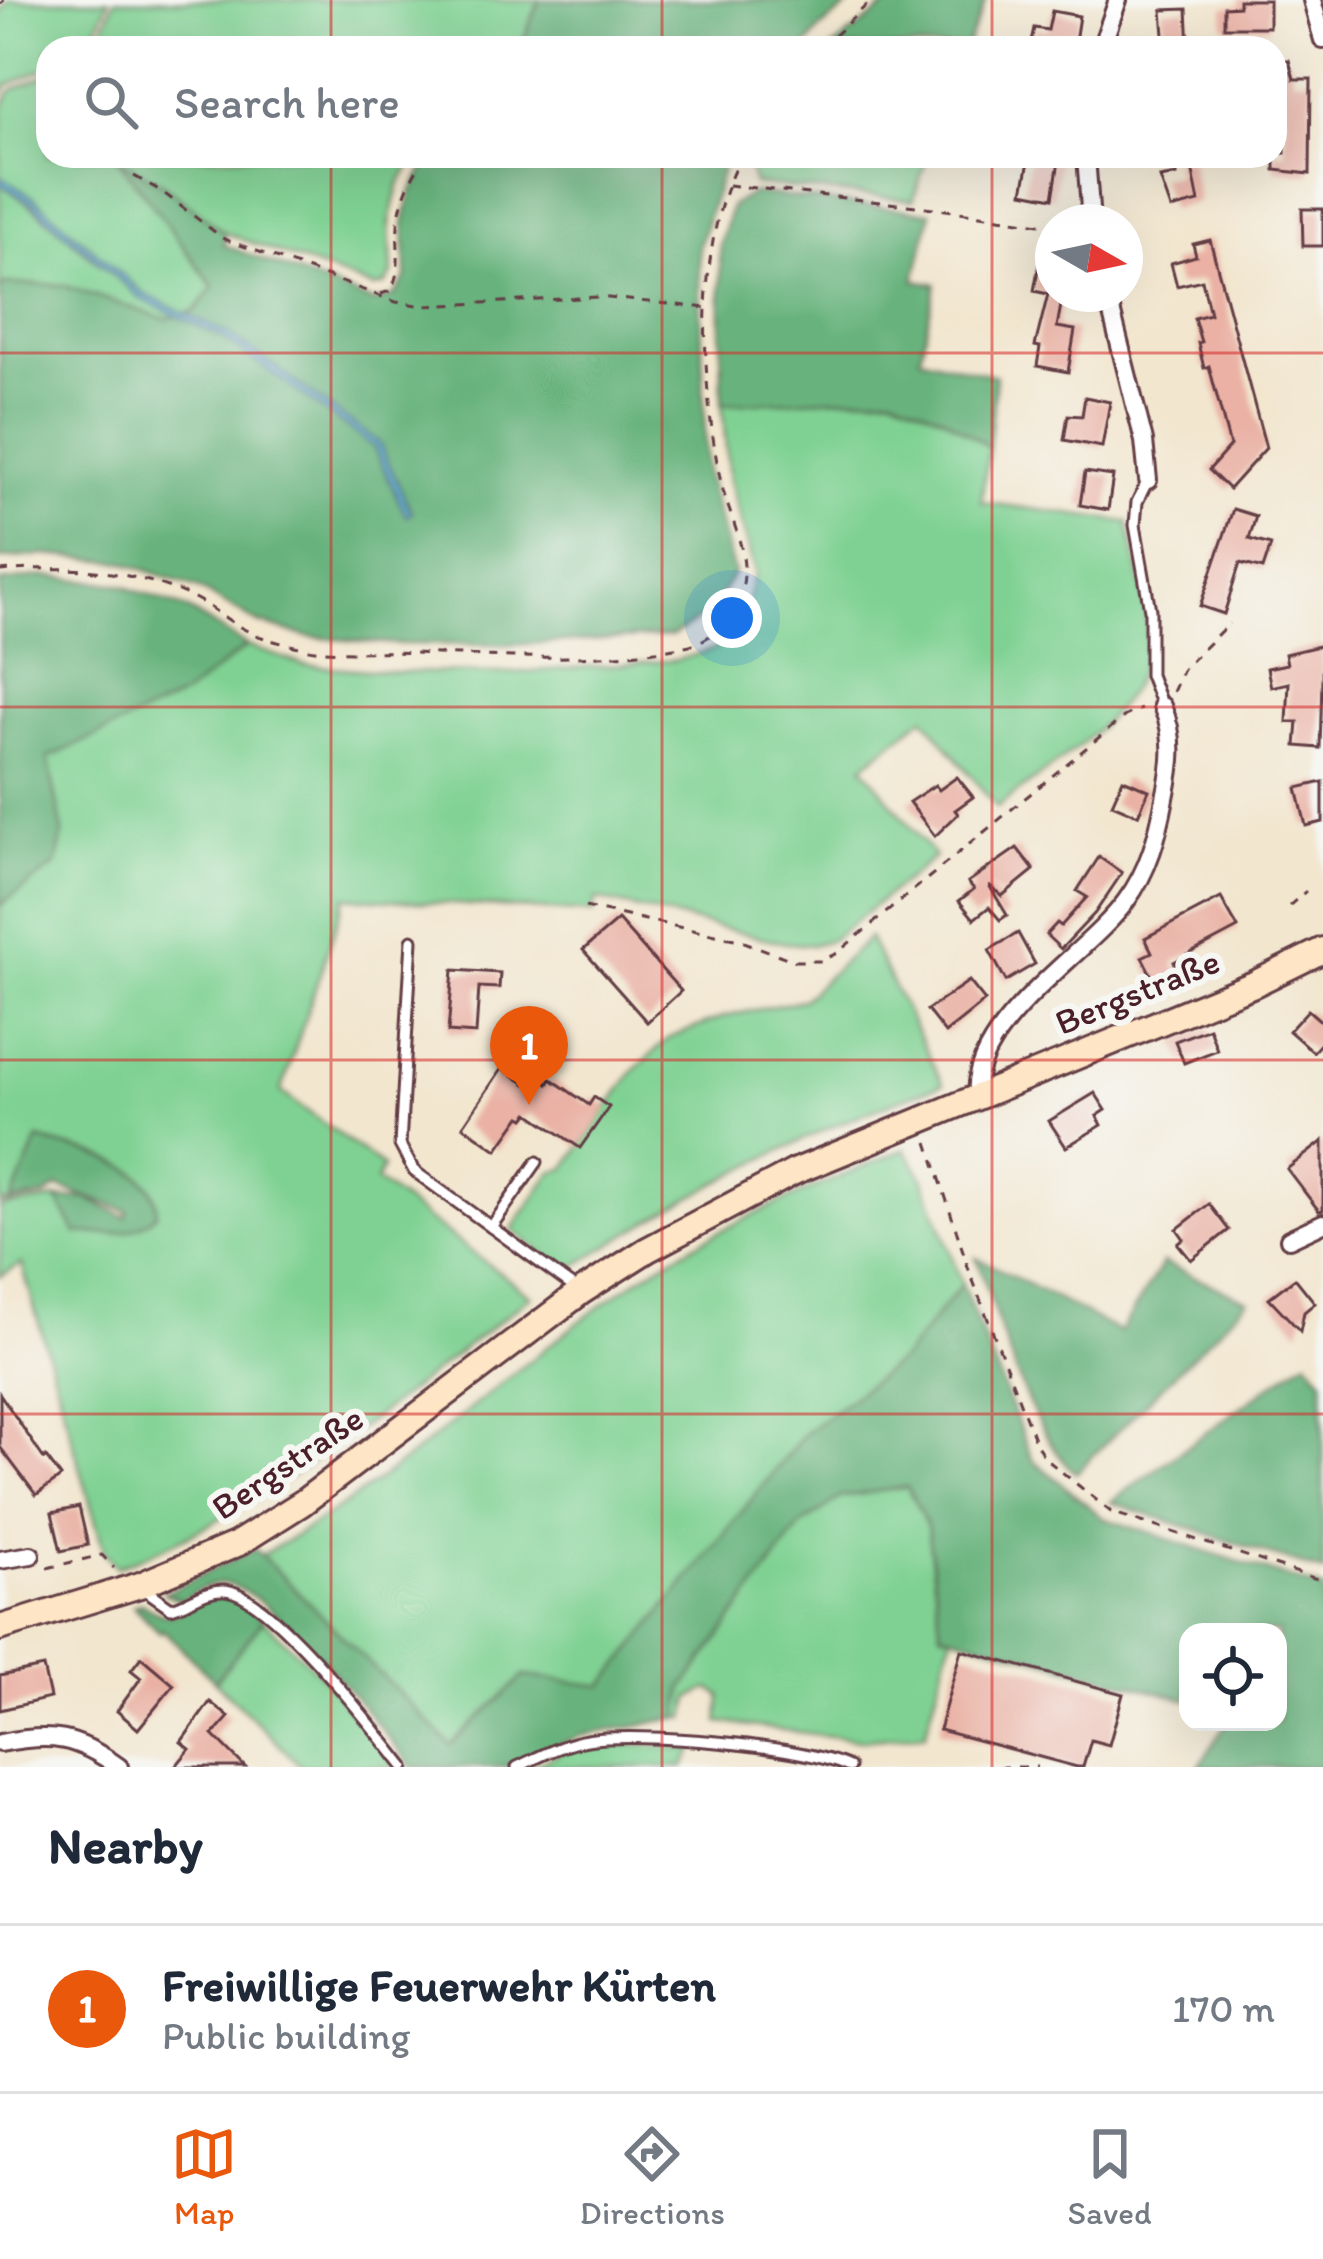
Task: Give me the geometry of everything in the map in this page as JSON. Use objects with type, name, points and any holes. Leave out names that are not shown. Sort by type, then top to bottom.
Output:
[{"type":"main road","name":"Bergstraße","points":[[0,1628],[140,1585],[236,1544],[302,1503],[580,1292],[774,1182],[922,1116],[1254,984],[1323,950]]},
{"type":"street","points":[[1105,36],[1118,0]]},
{"type":"street","points":[[1312,0],[1323,40]]},
{"type":"street","points":[[1087,168],[1090,204]]},
{"type":"street","points":[[1112,312],[1144,441],[1148,481]]},
{"type":"street","name":"Bergstraße","points":[[976,1096],[978,1070],[1016,1010],[1081,951],[1124,905],[1144,874],[1170,773],[1170,724],[1162,706]]},
{"type":"street","points":[[1289,1239],[1323,1223]]},
{"type":"street","points":[[0,1559],[31,1555]]},
{"type":"street","points":[[0,1743],[40,1736],[67,1739],[92,1747],[119,1767]]},
{"type":"lane","points":[[1148,481],[1137,502],[1136,525],[1150,610],[1150,675],[1162,706]]},
{"type":"lane","points":[[412,940],[400,1145],[414,1171],[580,1292]]},
{"type":"lane","points":[[491,1226],[536,1162]]},
{"type":"lane","points":[[140,1585],[171,1608],[218,1589],[240,1594],[323,1668],[404,1767]]},
{"type":"lane","points":[[517,1767],[562,1747],[603,1738],[762,1747],[817,1754],[849,1767]]},
{"type":"path","points":[[834,36],[872,0]]},
{"type":"path","points":[[377,295],[390,291],[399,276],[398,224],[406,188],[418,168]]},
{"type":"path","points":[[0,571],[46,567],[122,574],[194,598],[252,633],[308,649],[559,654],[670,650],[701,643],[724,626],[738,602],[745,573],[723,494],[709,416],[713,243],[736,168]]},
{"type":"path","points":[[134,176],[161,190],[224,239],[377,295],[424,306],[599,297],[709,308]]},
{"type":"path","points":[[728,185],[1035,223]]},
{"type":"path","points":[[585,907],[739,940],[795,961],[821,961],[1125,716],[1162,706],[1172,696],[1183,669],[1228,623]]},
{"type":"path","points":[[1289,906],[1306,891]]},
{"type":"path","points":[[922,1116],[935,1171],[969,1270],[1036,1444],[1046,1459],[1111,1512],[1323,1580]]},
{"type":"path","points":[[31,1555],[47,1568],[102,1555],[140,1585]]},
{"type":"path","points":[[999,1767],[1037,1767]]},
{"type":"green space","points":[[8,0],[109,0],[90,36],[36,36],[36,72],[8,85],[0,99],[0,14]]},
{"type":"green space","points":[[115,0],[540,0],[525,36],[98,36]]},
{"type":"green space","points":[[540,0],[856,0],[814,36],[525,36]]},
{"type":"green space","points":[[895,0],[986,0],[971,36],[848,36]]},
{"type":"green space","points":[[36,79],[36,168],[126,168],[214,288],[195,311],[186,314],[144,294],[33,197],[0,176],[3,107],[12,90]]},
{"type":"green space","points":[[125,168],[134,168],[164,185],[225,233],[224,245],[373,302],[394,296],[406,278],[404,224],[412,190],[425,168],[722,168],[699,247],[706,472],[734,573],[709,613],[672,636],[509,645],[396,644],[309,637],[258,623],[197,588],[123,562],[45,555],[0,559],[0,286],[6,284],[62,285],[165,319],[177,316],[224,338],[374,447],[406,515],[379,443],[231,335],[186,314],[195,311],[214,287]]},
{"type":"green space","points":[[134,168],[409,168],[399,185],[390,222],[392,274],[385,285],[374,288],[225,233]]},
{"type":"green space","points":[[749,168],[924,168],[913,200],[754,184]]},
{"type":"green space","points":[[0,184],[130,288],[177,316],[166,319],[62,285],[0,286]]},
{"type":"green space","points":[[752,193],[931,212],[915,280],[936,284],[920,357],[996,376],[989,447],[944,417],[893,395],[722,404],[720,244],[731,206]]},
{"type":"green space","points":[[893,395],[944,417],[989,447],[981,502],[1128,522],[1147,627],[1141,668],[1129,692],[1090,736],[997,808],[924,717],[863,766],[935,857],[833,939],[812,945],[785,943],[596,899],[593,913],[345,897],[281,1092],[383,1167],[376,1181],[531,1296],[282,1482],[230,1514],[117,1567],[104,1551],[22,1264],[0,1276],[0,1207],[57,1199],[76,1232],[156,1214],[155,1196],[132,1170],[38,1139],[11,1202],[0,1203],[0,905],[56,864],[63,833],[48,758],[183,696],[247,646],[304,665],[510,673],[677,660],[718,648],[745,614],[755,572],[729,481],[722,404]]},
{"type":"green space","points":[[45,576],[118,584],[187,609],[247,646],[183,696],[48,758],[63,833],[56,865],[0,905],[0,582]]},
{"type":"green space","points":[[869,938],[943,1084],[845,1121],[750,1166],[567,1271],[512,1230],[552,1172],[565,1169],[632,1073],[669,1038],[723,1017],[802,1000]]},
{"type":"green space","points":[[38,1139],[132,1171],[155,1197],[156,1214],[129,1231],[76,1233],[57,1199],[85,1198],[126,1217],[128,1211],[57,1187],[46,1196],[11,1202]]},
{"type":"green space","points":[[905,1149],[922,1175],[962,1284],[903,1358],[804,1434],[603,1686],[524,1676],[451,1745],[261,1555],[361,1493],[595,1310],[673,1257],[737,1223]]},
{"type":"green space","points":[[976,1257],[1120,1332],[1163,1263],[1248,1300],[1076,1473],[1058,1454],[1028,1402]]},
{"type":"green space","points":[[962,1284],[1032,1459],[1103,1518],[1323,1589],[1323,1767],[1199,1767],[1221,1731],[1287,1731],[1287,1623],[1179,1623],[1179,1698],[941,1632],[927,1526],[907,1487],[841,1497],[799,1527],[684,1687],[678,1718],[580,1736],[504,1767],[412,1767],[324,1662],[245,1591],[218,1584],[181,1600],[164,1593],[255,1549],[451,1745],[524,1676],[603,1686],[804,1434],[903,1358]]},
{"type":"green space","points":[[1307,1359],[1323,1379],[1323,1572],[1111,1502]]},
{"type":"green space","points":[[908,1487],[927,1526],[941,1631],[952,1635],[925,1734],[860,1740],[719,1722],[721,1695],[709,1689],[690,1698],[686,1718],[678,1718],[684,1687],[799,1527],[840,1497]]},
{"type":"green space","points":[[217,1595],[236,1599],[263,1620],[215,1681],[133,1606],[141,1603],[172,1614]]},
{"type":"green space","points":[[263,1620],[319,1673],[397,1767],[302,1767],[215,1681]]},
{"type":"green space","points":[[601,1743],[694,1749],[684,1767],[529,1767]]},
{"type":"water","points":[[0,176],[33,197],[144,294],[230,335],[379,443],[412,513],[406,516],[374,447],[224,338],[141,299],[30,202],[0,184]]},
{"type":"building","points":[[1239,0],[1269,0],[1269,27],[1224,27],[1224,7],[1239,6]]},
{"type":"building","points":[[1187,9],[1188,36],[1164,36],[1162,10]]},
{"type":"building","points":[[1052,11],[1079,16],[1076,36],[1032,36],[1034,28],[1048,30]]},
{"type":"building","points":[[1289,60],[1294,79],[1311,79],[1310,174],[1275,170],[1287,168]]},
{"type":"building","points":[[1028,168],[1058,168],[1053,198],[1023,192]]},
{"type":"building","points":[[1176,168],[1192,168],[1199,202],[1171,209],[1160,178],[1177,175]]},
{"type":"building","points":[[1302,209],[1323,209],[1323,246],[1303,246]]},
{"type":"building","points":[[1210,240],[1266,448],[1229,489],[1209,470],[1230,446],[1209,366],[1204,368],[1198,343],[1194,318],[1210,314],[1202,280],[1177,286],[1171,263],[1196,256],[1193,244]]},
{"type":"building","points":[[1044,312],[1060,312],[1057,327],[1075,330],[1068,372],[1037,366],[1040,347],[1035,346]]},
{"type":"building","points":[[1085,397],[1110,402],[1102,447],[1064,440],[1068,415],[1082,416]]},
{"type":"building","points":[[1085,472],[1113,476],[1108,510],[1080,505]]},
{"type":"building","points":[[1233,509],[1256,516],[1249,539],[1271,545],[1263,569],[1240,563],[1224,614],[1200,606]]},
{"type":"building","points":[[1323,645],[1320,748],[1296,746],[1298,722],[1287,722],[1289,683],[1271,687],[1267,668],[1287,664],[1285,654]]},
{"type":"building","points":[[957,777],[973,797],[955,810],[958,814],[935,836],[909,802]]},
{"type":"building","points":[[1123,779],[1149,790],[1138,815],[1112,804]]},
{"type":"building","points":[[1323,782],[1323,822],[1306,826],[1297,788]]},
{"type":"building","points":[[1017,848],[1034,870],[1002,896],[989,885],[1007,915],[1000,920],[989,907],[974,919],[959,901],[974,889],[968,882]]},
{"type":"building","points":[[1099,857],[1122,873],[1095,913],[1061,949],[1046,935],[1087,897],[1077,891]]},
{"type":"building","points":[[1221,898],[1238,928],[1174,962],[1183,980],[1160,992],[1142,957],[1152,952],[1145,938]]},
{"type":"building","points":[[618,920],[681,991],[647,1022],[583,950]]},
{"type":"building","points":[[1018,933],[1035,964],[1006,981],[989,950]]},
{"type":"building","points":[[453,970],[500,973],[499,988],[479,987],[476,1034],[448,1032]]},
{"type":"building","points":[[969,981],[985,1001],[945,1033],[927,1010]]},
{"type":"building","points":[[1308,1010],[1323,1023],[1323,1041],[1313,1052],[1289,1031]]},
{"type":"building","points":[[1209,1028],[1217,1050],[1184,1063],[1175,1041]]},
{"type":"building","points":[[502,1068],[526,1084],[534,1074],[548,1084],[551,1079],[589,1105],[594,1097],[609,1107],[580,1148],[529,1113],[521,1116],[497,1150],[463,1126]]},
{"type":"building","points":[[1095,1093],[1106,1110],[1097,1116],[1102,1125],[1066,1147],[1049,1121]]},
{"type":"building","points":[[1323,1141],[1323,1210],[1319,1211],[1287,1169]]},
{"type":"building","points":[[1209,1204],[1229,1230],[1191,1260],[1178,1244],[1184,1239],[1177,1229]]},
{"type":"building","points":[[1295,1278],[1315,1303],[1304,1312],[1300,1331],[1269,1298]]},
{"type":"building","points":[[0,1394],[61,1477],[36,1495],[0,1447]]},
{"type":"building","points":[[79,1507],[88,1545],[61,1551],[52,1513]]},
{"type":"building","points":[[961,1650],[1123,1694],[1109,1745],[1091,1740],[1083,1767],[1077,1767],[939,1730]]},
{"type":"building","points":[[141,1657],[174,1685],[138,1729],[117,1711],[141,1678],[131,1670]]},
{"type":"building","points":[[43,1667],[50,1698],[0,1710],[0,1676]]},
{"type":"building","points":[[210,1702],[229,1717],[213,1735],[245,1767],[175,1767],[190,1749],[181,1742]]},
{"type":"place","name":"Freiwillige Feuerwehr Kürten","points":[[529,1105]]}]
